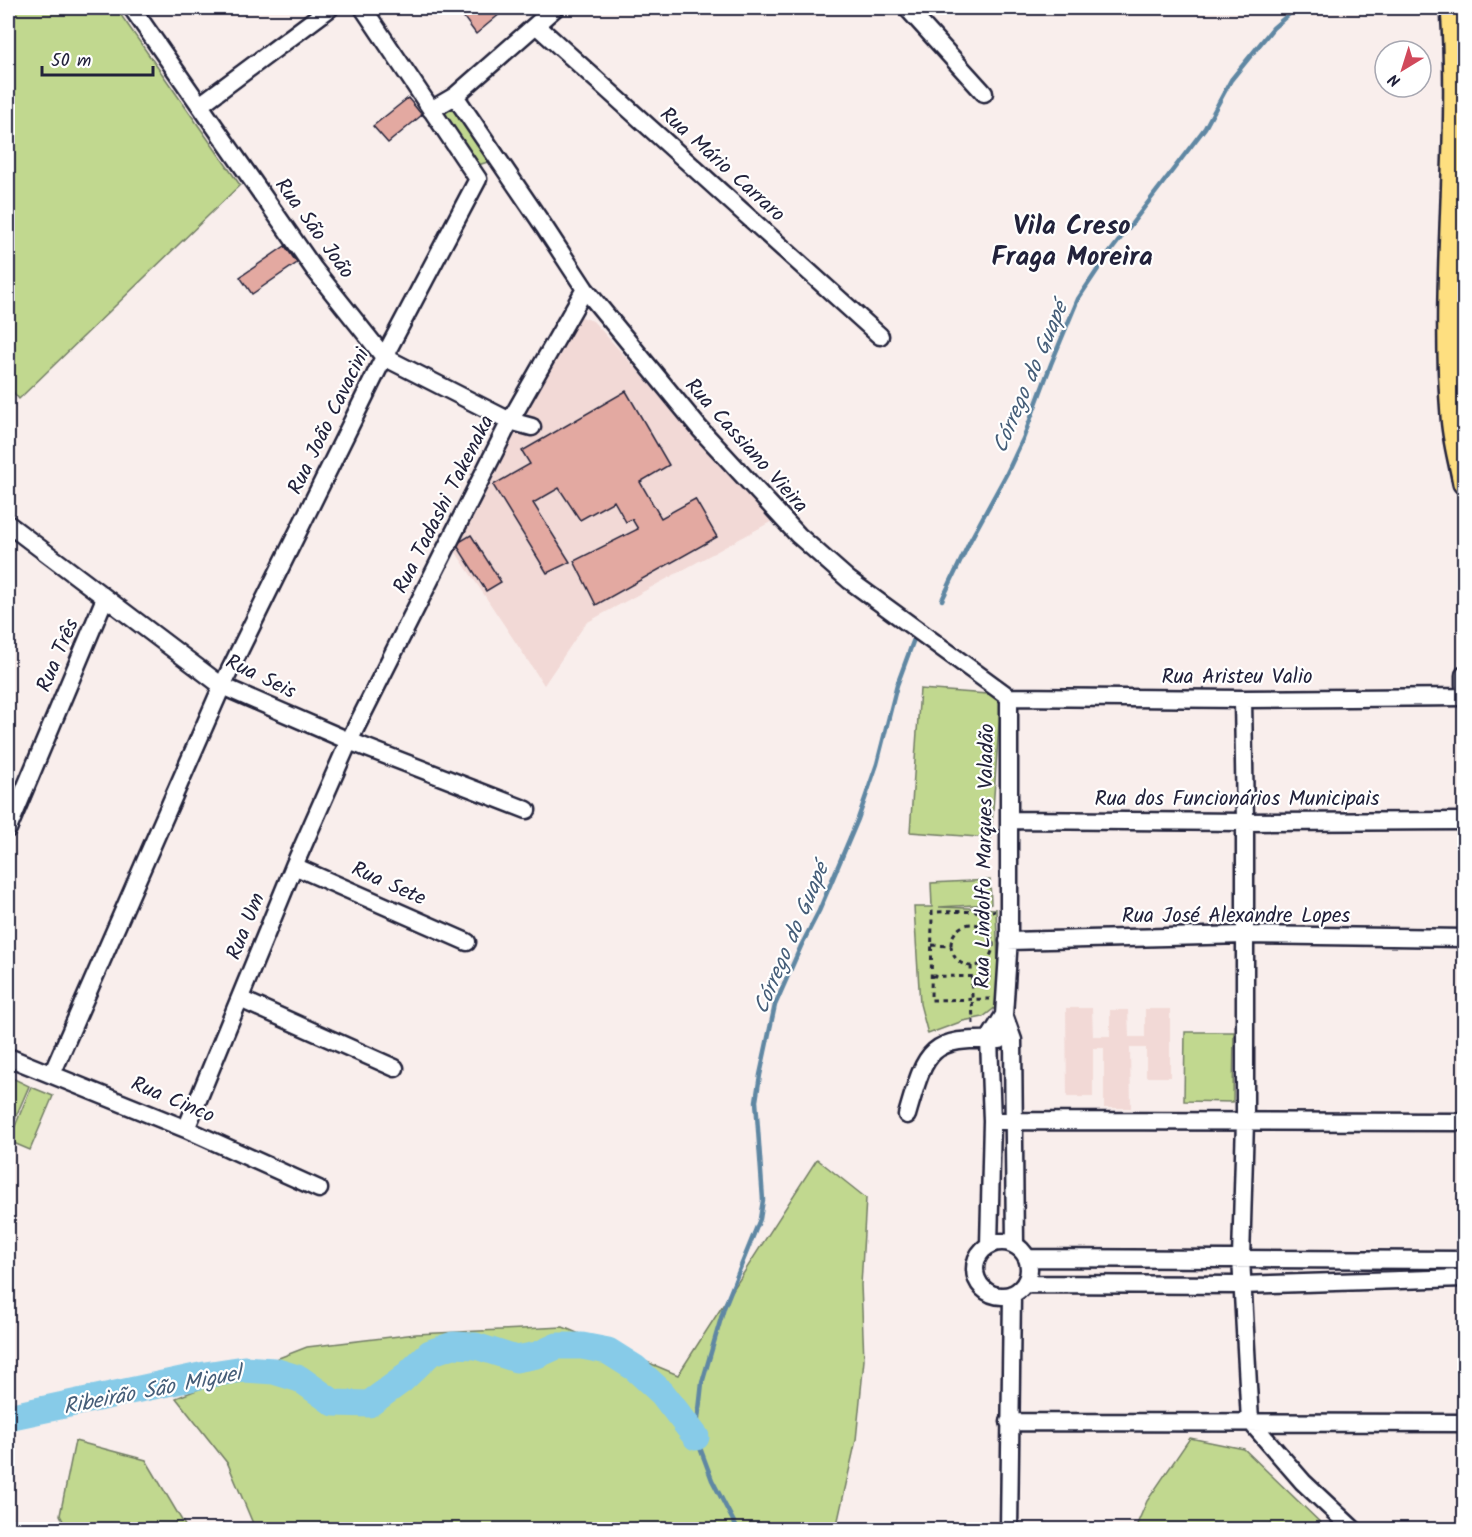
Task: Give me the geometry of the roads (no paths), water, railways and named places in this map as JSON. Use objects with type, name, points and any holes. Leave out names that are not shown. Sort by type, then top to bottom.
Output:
[{"type":"main road","points":[[1452,8],[1455,72],[1457,326],[1452,417],[1460,435],[1464,483]]},
{"type":"street","name":"Rua São João","points":[[132,8],[314,269],[384,357],[510,421],[532,427]]},
{"type":"street","points":[[200,105],[330,8]]},
{"type":"street","points":[[363,8],[478,178],[505,170]]},
{"type":"street","points":[[431,110],[455,96],[555,8]]},
{"type":"street","points":[[907,8],[984,93]]},
{"type":"street","name":"Rua Mário Carraro","points":[[536,25],[880,336]]},
{"type":"street","name":"Rua Cassiano Vieira","points":[[455,96],[585,290],[700,429],[798,535],[849,580],[1009,697]]},
{"type":"street","name":"Rua João Cavacini","points":[[52,1074],[222,686],[384,357],[478,178]]},
{"type":"street","name":"Rua Tadashi Takenaka","points":[[349,741],[510,421],[585,290]]},
{"type":"street","name":"Rua Seis","points":[[8,524],[222,686],[349,741],[527,810]]},
{"type":"street","name":"Rua Três","points":[[8,829],[105,598]]},
{"type":"street","points":[[1464,675],[1464,685]]},
{"type":"street","name":"Rua Aristeu Valio","points":[[1009,697],[1464,698]]},
{"type":"street","name":"Rua Lindolfo Marques Valadão","points":[[1009,697],[1009,911],[1004,1015],[1013,1040],[1015,1245]]},
{"type":"street","points":[[1243,699],[1245,1121],[1241,1258],[1250,1421],[1303,1482],[1354,1530]]},
{"type":"street","name":"Rua Um","points":[[186,1129],[294,866],[349,741]]},
{"type":"street","name":"Rua dos Funcionários Municipais","points":[[1010,820],[1464,821]]},
{"type":"street","name":"Rua Sete","points":[[294,866],[467,942]]},
{"type":"street","name":"Rua José Alexandre Lopes","points":[[1008,941],[1245,935],[1464,938]]},
{"type":"street","points":[[240,999],[395,1068]]},
{"type":"street","name":"Rua Lindolfo Marques Valadão","points":[[981,1040],[1004,1015]]},
{"type":"street","points":[[981,1040],[992,1121],[989,1245]]},
{"type":"street","points":[[907,1115],[920,1073],[937,1048],[951,1041],[1013,1040]]},
{"type":"street","name":"Rua Cinco","points":[[8,1057],[186,1129],[319,1189]]},
{"type":"street","points":[[992,1121],[1464,1122]]},
{"type":"street","points":[[997,1242],[1015,1245],[1027,1258],[1030,1267],[1025,1284],[1012,1294],[1003,1296],[986,1291],[976,1276],[977,1258],[989,1245],[997,1242]]},
{"type":"street","points":[[1027,1258],[1464,1260]]},
{"type":"street","points":[[1025,1284],[1242,1286],[1464,1278]]},
{"type":"street","points":[[1009,1530],[1012,1294]]},
{"type":"street","points":[[1009,1422],[1464,1423]]},
{"type":"waterway","name":"Córrego do Guapé","points":[[942,600],[1023,439],[1078,299],[1104,260],[1205,128],[1231,80],[1273,28],[1296,8]]},
{"type":"waterway","name":"Córrego do Guapé","points":[[738,1530],[712,1480],[696,1437],[702,1383],[724,1308],[760,1219],[763,1200],[756,1101],[760,1075],[775,1005],[819,911],[858,819],[877,764],[897,685],[914,639]]},
{"type":"waterway","name":"Ribeirão São Miguel","points":[[8,1417],[205,1375],[244,1369],[274,1371],[300,1379],[334,1403],[369,1404],[402,1380],[430,1353],[453,1345],[476,1346],[516,1359],[537,1355],[557,1346],[582,1346],[608,1351],[635,1368],[662,1393],[696,1437]]},
{"type":"district","name":"Vila Creso Fraga Moreira","points":[[1072,240]]}]
